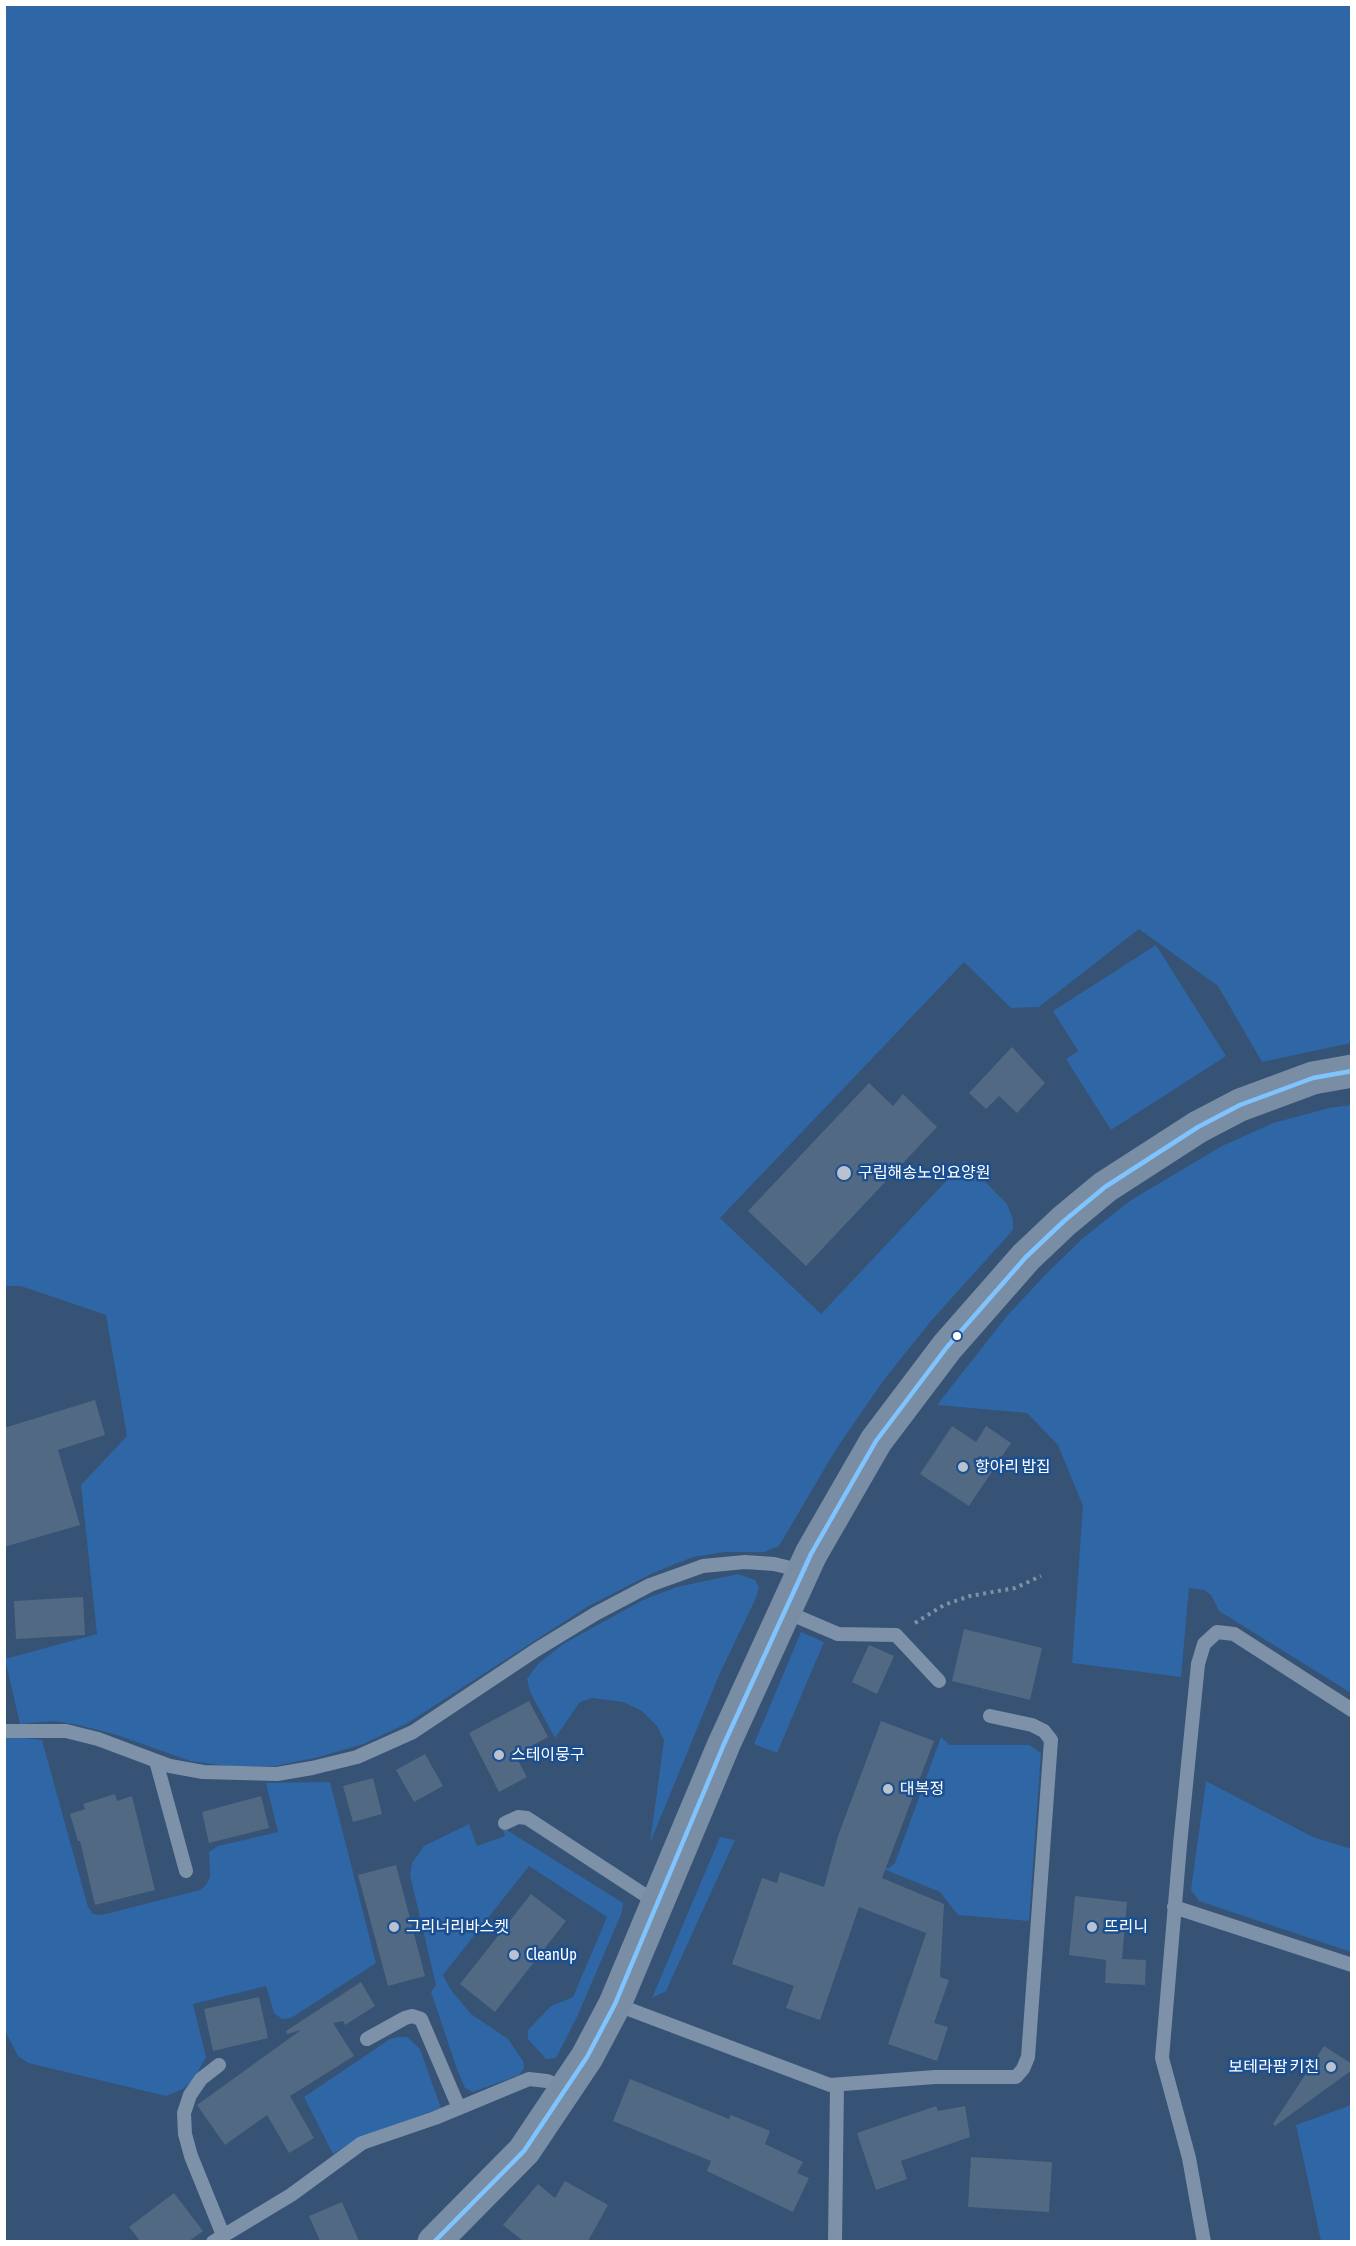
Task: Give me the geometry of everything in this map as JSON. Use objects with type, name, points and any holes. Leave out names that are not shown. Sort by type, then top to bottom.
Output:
[{"type":"street","points":[[434,2241],[524,2151],[587,2057],[615,2004],[724,1744],[784,1611],[851,1480],[876,1442],[988,1297],[1064,1221],[1105,1187],[1148,1158],[1240,1105],[1313,1078],[1352,1071]]},
{"type":"lane","points":[[4,1731],[66,1731],[98,1739],[156,1761],[203,1772],[277,1774],[357,1756],[413,1732],[536,1650],[595,1614],[650,1585],[703,1566],[745,1562],[774,1564],[803,1571]]},
{"type":"lane","points":[[784,1611],[838,1634],[896,1635],[939,1681]]},
{"type":"lane","points":[[1204,2241],[1189,2158],[1162,2058],[1174,1907],[1200,1653],[1209,1637],[1225,1631],[1234,1634],[1352,1710]]},
{"type":"lane","points":[[615,2004],[814,2080],[837,2085],[934,2077],[1009,2079],[1023,2070],[1028,2057],[1051,1740],[1044,1731],[1032,1725],[990,1716]]},
{"type":"lane","points":[[156,1761],[186,1871]]},
{"type":"lane","points":[[505,1823],[518,1817],[527,1818],[657,1903]]},
{"type":"lane","points":[[1174,1907],[1352,1965]]},
{"type":"lane","points":[[367,2039],[405,2018],[412,2016],[421,2019],[459,2108]]},
{"type":"lane","points":[[219,2065],[201,2079],[190,2095],[184,2113],[185,2134],[218,2238],[291,2195],[362,2143],[459,2108],[529,2079],[548,2081],[566,2089]]},
{"type":"lane","points":[[834,2241],[837,2085]]},
{"type":"path","points":[[896,1635],[944,1605],[970,1596],[1015,1588],[1041,1576]]},
{"type":"shaded area","points":[[4,5],[1351,5],[1351,1043],[1262,1062],[1218,986],[1139,929],[1039,1007],[1011,1008],[964,962],[720,1218],[821,1314],[965,1161],[1007,1204],[1013,1219],[1013,1230],[931,1321],[883,1381],[835,1451],[779,1546],[764,1552],[725,1552],[693,1557],[653,1573],[587,1607],[406,1724],[363,1744],[319,1757],[275,1766],[228,1766],[190,1761],[117,1735],[79,1725],[53,1721],[20,1724],[5,1659],[97,1634],[81,1485],[127,1436],[106,1315],[21,1286],[5,1286]]},
{"type":"shaded area","points":[[1156,945],[1226,1056],[1111,1130],[1066,1059],[1078,1051],[1053,1011]]},
{"type":"shaded area","points":[[1351,1105],[1351,1693],[1219,1611],[1211,1595],[1204,1590],[1189,1588],[1181,1677],[1072,1663],[1083,1506],[1058,1445],[1027,1413],[937,1405],[1007,1316],[1046,1274],[1082,1239],[1131,1200],[1222,1146],[1273,1123],[1329,1108]]},
{"type":"shaded area","points":[[738,1574],[755,1580],[759,1587],[756,1598],[720,1673],[650,1843],[664,1740],[657,1726],[642,1711],[623,1702],[592,1698],[580,1702],[555,1738],[530,1692],[527,1679],[538,1664],[563,1644],[643,1600],[677,1587]]},
{"type":"shaded area","points":[[801,1632],[824,1642],[777,1753],[754,1744]]},
{"type":"shaded area","points":[[4,1736],[42,1740],[88,1907],[93,1914],[102,1915],[200,1890],[210,1877],[209,1852],[218,1846],[278,1832],[266,1783],[330,1782],[376,1963],[291,2018],[282,2019],[274,2013],[266,1986],[193,2004],[206,2057],[194,2079],[183,2089],[166,2096],[28,2063],[18,2056],[5,2031]]},
{"type":"shaded area","points":[[941,1737],[950,1745],[1029,1745],[1041,1753],[1029,1921],[958,1915],[940,1892],[881,1868],[889,1868],[895,1863]]},
{"type":"shaded area","points":[[1206,1781],[1313,1837],[1351,1849],[1351,1952],[1199,1901],[1191,1890]]},
{"type":"shaded area","points":[[469,1824],[477,1846],[505,1836],[502,1827],[623,1903],[622,1912],[577,2017],[556,2058],[546,2059],[528,2039],[528,2030],[551,2006],[573,1997],[607,1917],[529,1866],[443,1975],[451,1990],[471,2014],[508,2039],[523,2061],[524,2068],[519,2075],[473,2092],[465,2088],[458,2072],[431,1992],[436,1985],[410,1875],[412,1863],[424,1846]]},
{"type":"shaded area","points":[[720,1837],[735,1840],[666,1991],[652,1998]]},
{"type":"shaded area","points":[[407,2037],[420,2049],[441,2108],[363,2136],[333,2154],[304,2097],[390,2039]]},
{"type":"shaded area","points":[[1351,2105],[1351,2241],[1321,2241],[1296,2125]]},
{"type":"building","points":[[1012,1047],[1045,1083],[1017,1113],[999,1096],[986,1109],[969,1093]]},
{"type":"building","points":[[869,1083],[893,1106],[903,1094],[937,1127],[806,1266],[748,1211]]},
{"type":"building","points":[[95,1400],[105,1435],[58,1450],[80,1525],[4,1547],[4,1428]]},
{"type":"building","points":[[952,1426],[976,1442],[986,1426],[1011,1443],[969,1506],[920,1474]]},
{"type":"building","points":[[83,1597],[85,1635],[16,1639],[14,1601]]},
{"type":"building","points":[[964,1629],[1042,1648],[1030,1700],[952,1681]]},
{"type":"building","points":[[869,1645],[894,1656],[877,1694],[852,1682]]},
{"type":"building","points":[[529,1701],[548,1737],[515,1755],[527,1777],[499,1792],[469,1733]]},
{"type":"building","points":[[881,1721],[934,1741],[882,1878],[944,1904],[940,1977],[949,1980],[934,2023],[948,2027],[937,2061],[888,2044],[929,1925],[926,1933],[859,1907],[820,2020],[786,2008],[794,1986],[732,1964],[762,1878],[777,1883],[780,1872],[824,1887],[838,1836]]},
{"type":"building","points":[[425,1754],[443,1786],[414,1802],[396,1770]]},
{"type":"building","points":[[373,1778],[382,1814],[353,1822],[343,1786]]},
{"type":"building","points":[[115,1794],[117,1801],[132,1796],[155,1890],[95,1905],[80,1841],[78,1841],[70,1814],[85,1809],[83,1804]]},
{"type":"building","points":[[261,1796],[269,1828],[209,1843],[202,1812]]},
{"type":"building","points":[[396,1865],[425,1976],[388,1986],[358,1875]]},
{"type":"building","points":[[531,1894],[566,1921],[495,2012],[460,1984]]},
{"type":"building","points":[[1075,1896],[1127,1902],[1122,1959],[1146,1960],[1145,1985],[1105,1983],[1106,1960],[1069,1955]]},
{"type":"building","points":[[361,1982],[375,2006],[345,2025],[343,2021],[333,2023],[354,2056],[290,2096],[314,2138],[289,2153],[267,2115],[225,2145],[197,2105],[301,2030],[287,2034],[286,2031]]},
{"type":"building","points":[[259,1997],[268,2038],[213,2051],[204,2009]]},
{"type":"building","points":[[1324,2046],[1352,2064],[1352,2070],[1275,2126],[1273,2124]]},
{"type":"building","points":[[630,2079],[729,2119],[731,2115],[770,2131],[765,2144],[803,2162],[797,2173],[809,2178],[793,2212],[707,2171],[711,2161],[613,2121]]},
{"type":"building","points":[[936,2106],[938,2111],[965,2106],[970,2137],[901,2161],[907,2179],[876,2190],[857,2133]]},
{"type":"building","points":[[971,2157],[1052,2162],[1049,2212],[968,2207]]},
{"type":"building","points":[[565,2181],[608,2205],[588,2241],[523,2241],[503,2225],[538,2184],[555,2198]]},
{"type":"building","points":[[174,2193],[203,2231],[189,2241],[140,2241],[129,2227]]},
{"type":"building","points":[[342,2202],[359,2241],[320,2241],[309,2216]]},
{"type":"transit line","points":[[434,2242],[524,2151],[587,2057],[615,2004],[724,1744],[811,1554],[876,1441],[947,1347],[1026,1257],[1105,1187],[1198,1127],[1240,1105],[1313,1078],[1352,1071]]},
{"type":"place","name":"구립해송노인요양원","points":[[844,1173]]},
{"type":"place","name":"항아리 밥집","points":[[963,1467]]},
{"type":"place","name":"스테이뭉구","points":[[499,1755]]},
{"type":"place","name":"대복정","points":[[888,1789]]},
{"type":"place","name":"그리너리바스켓","points":[[394,1927]]},
{"type":"place","name":"뜨리니","points":[[1092,1927]]},
{"type":"place","name":"CleanUp","points":[[514,1955]]},
{"type":"place","name":"보테라팜 키친","points":[[1331,2067]]}]
